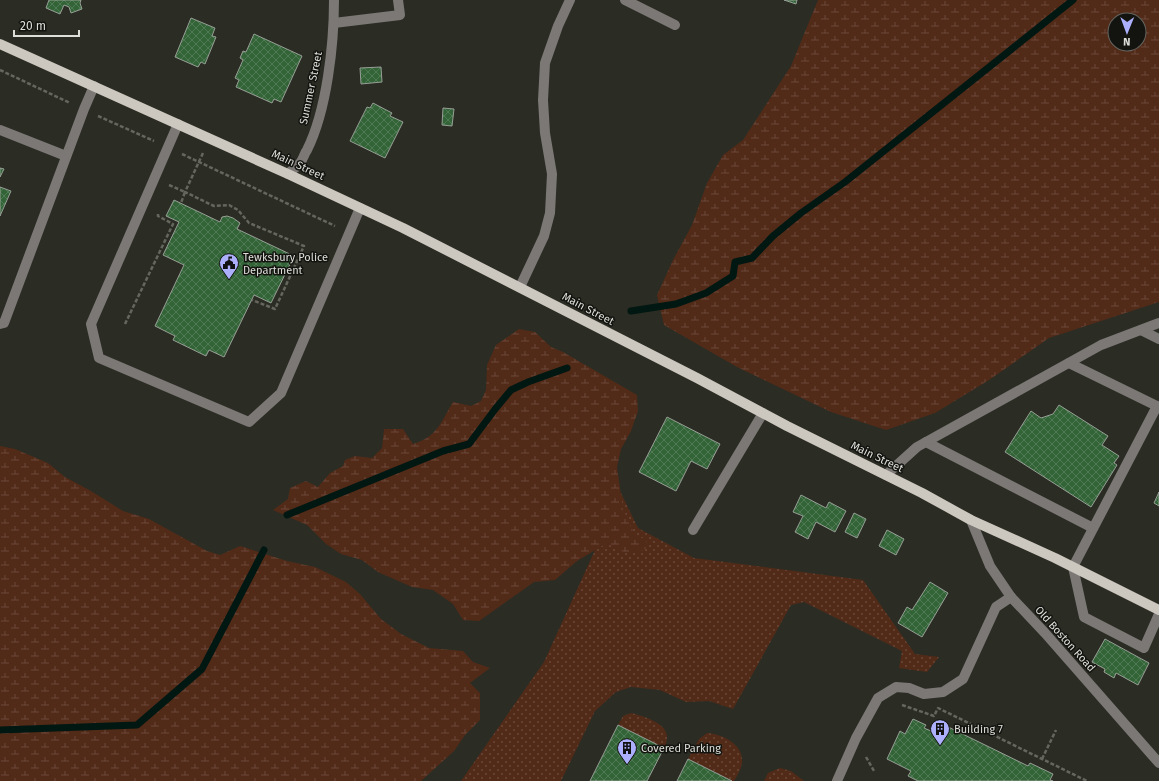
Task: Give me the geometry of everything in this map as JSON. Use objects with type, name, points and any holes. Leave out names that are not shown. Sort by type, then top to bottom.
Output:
[{"type":"main road","name":"Main Street","points":[[0,44],[360,208],[520,287],[763,413],[922,493],[971,520],[1073,567],[1159,610]]},
{"type":"street","name":"Summer Street","points":[[288,174],[300,163],[311,141],[320,111],[326,84],[334,23],[334,0]]},
{"type":"street","points":[[334,23],[400,15],[398,0]]},
{"type":"street","points":[[520,287],[544,236],[550,212],[552,174],[545,133],[543,100],[545,63],[558,26],[570,0]]},
{"type":"street","points":[[625,0],[675,25]]},
{"type":"street","points":[[0,324],[4,323],[66,156],[94,86]]},
{"type":"street","points":[[178,124],[91,324],[98,358],[249,422],[281,393],[360,208]]},
{"type":"street","points":[[0,130],[66,156]]},
{"type":"street","points":[[886,475],[917,447],[1101,345],[1159,323]]},
{"type":"street","points":[[1141,330],[1159,339]]},
{"type":"street","points":[[1069,363],[1158,406],[1073,567],[1084,617],[1144,648],[1159,614]]},
{"type":"street","points":[[693,530],[763,413]]},
{"type":"street","points":[[926,442],[1093,528]]},
{"type":"street","name":"Old Boston Road","points":[[971,520],[990,566],[1011,597],[1045,633],[1159,763]]},
{"type":"street","points":[[837,781],[856,738],[878,698],[896,687],[909,688],[924,694],[942,692],[957,684],[963,679],[996,607],[1011,597]]},
{"type":"path","points":[[181,203],[200,162],[209,138]]},
{"type":"path","points":[[167,191],[169,185],[214,206],[229,206],[238,210],[250,222],[304,246],[275,309],[252,300]]},
{"type":"path","points":[[125,324],[173,224],[158,216],[160,210]]},
{"type":"path","points":[[897,703],[934,716],[938,708],[1087,781]]},
{"type":"path","points":[[1042,759],[1056,730]]},
{"type":"path","points":[[868,751],[865,757],[874,771]]},
{"type":"green space","points":[[818,0],[1159,0],[1159,302],[1049,338],[989,380],[935,413],[886,430],[831,412],[737,367],[664,325],[657,295],[673,260],[692,225],[707,183],[723,155],[743,140],[791,66]]},
{"type":"green space","points":[[519,329],[535,332],[551,347],[563,352],[637,395],[638,411],[631,431],[621,449],[617,467],[623,509],[634,533],[646,540],[648,547],[637,552],[627,553],[607,543],[577,561],[555,580],[534,582],[479,621],[463,620],[453,604],[433,590],[412,587],[378,572],[362,560],[341,554],[326,544],[307,525],[273,510],[288,499],[290,488],[306,481],[318,487],[330,473],[343,466],[345,460],[355,456],[372,458],[382,448],[384,429],[403,429],[413,444],[428,437],[438,428],[453,402],[471,406],[481,401],[486,390],[487,365],[496,345]]},
{"type":"green space","points":[[0,446],[15,449],[48,463],[65,477],[123,511],[149,519],[207,551],[220,555],[240,546],[287,561],[315,567],[346,582],[360,594],[381,619],[401,634],[429,648],[463,651],[473,662],[490,668],[470,683],[480,693],[480,720],[465,735],[454,751],[421,781],[0,781]]},
{"type":"green space","points":[[621,493],[638,528],[694,558],[863,580],[915,654],[939,657],[927,672],[899,668],[902,651],[804,602],[791,605],[733,709],[709,701],[686,702],[660,690],[631,687],[616,692],[595,711],[561,781],[461,781],[544,662]]},
{"type":"green space","points":[[631,713],[654,721],[664,729],[667,733],[667,739],[664,748],[618,725],[623,716]]},
{"type":"green space","points":[[707,733],[726,738],[740,751],[742,763],[734,781],[688,759],[699,739]]},
{"type":"green space","points":[[780,768],[791,771],[804,781],[764,781],[768,773]]},
{"type":"building","points":[[49,0],[81,0],[80,3],[82,9],[71,13],[69,7],[64,5],[60,14],[46,8]]},
{"type":"building","points":[[784,0],[797,0],[796,4]]},
{"type":"building","points":[[191,18],[215,28],[212,36],[216,37],[205,64],[201,62],[198,67],[175,57]]},
{"type":"building","points":[[254,34],[302,56],[281,102],[274,99],[272,103],[236,87],[239,80],[235,78],[243,60],[240,58],[243,51],[246,52]]},
{"type":"building","points":[[381,67],[382,82],[361,84],[360,68]]},
{"type":"building","points":[[373,103],[392,113],[390,116],[403,122],[385,158],[350,141],[367,107],[370,108]]},
{"type":"building","points":[[443,108],[454,109],[452,126],[442,125]]},
{"type":"building","points":[[0,168],[4,169],[0,177]]},
{"type":"building","points":[[0,187],[11,191],[0,216]]},
{"type":"building","name":"Tewksbury Police Department","points":[[174,200],[220,222],[222,217],[227,216],[233,218],[240,223],[237,229],[294,256],[271,303],[254,295],[224,357],[209,350],[206,356],[173,340],[175,336],[155,326],[184,265],[163,255],[179,222],[166,216]]},
{"type":"building","points":[[1059,405],[1108,436],[1102,445],[1119,456],[1114,463],[1117,465],[1091,507],[1005,452],[1031,411],[1041,418],[1053,414]]},
{"type":"building","points":[[667,417],[720,444],[707,469],[691,461],[676,491],[639,472]]},
{"type":"building","points":[[1159,492],[1159,506],[1154,503]]},
{"type":"building","points":[[801,495],[826,508],[829,502],[846,511],[835,532],[816,522],[808,539],[795,532],[803,516],[793,512]]},
{"type":"building","points":[[854,513],[866,519],[857,538],[845,532]]},
{"type":"building","points":[[887,530],[904,539],[896,555],[879,546]]},
{"type":"building","points":[[930,582],[948,593],[922,637],[898,623],[907,607],[912,610]]},
{"type":"building","points":[[1105,639],[1149,663],[1138,685],[1116,673],[1114,678],[1104,672],[1105,669],[1092,662]]},
{"type":"building","name":"Building 7","points":[[913,719],[926,725],[924,728],[931,731],[936,721],[1028,766],[1030,763],[1053,774],[1050,780],[1053,781],[918,781],[908,776],[911,771],[887,759],[900,731],[905,734]]},
{"type":"building","name":"Covered Parking","points":[[618,725],[664,748],[647,781],[590,781]]},
{"type":"building","name":"Covered Parking","points":[[688,759],[732,781],[677,781]]},
{"type":"waterway","points":[[631,311],[676,304],[706,293],[733,276],[735,262],[752,258],[773,236],[801,213],[845,182],[1073,0]]},
{"type":"waterway","points":[[287,515],[443,451],[469,444],[511,390],[528,382],[567,368]]},
{"type":"waterway","points":[[0,730],[137,725],[202,669],[264,550]]},
{"type":"place","name":"Tewksbury Police Department","points":[[229,280]]},
{"type":"place","name":"Building 7","points":[[940,746]]},
{"type":"place","name":"Covered Parking","points":[[627,765]]}]
